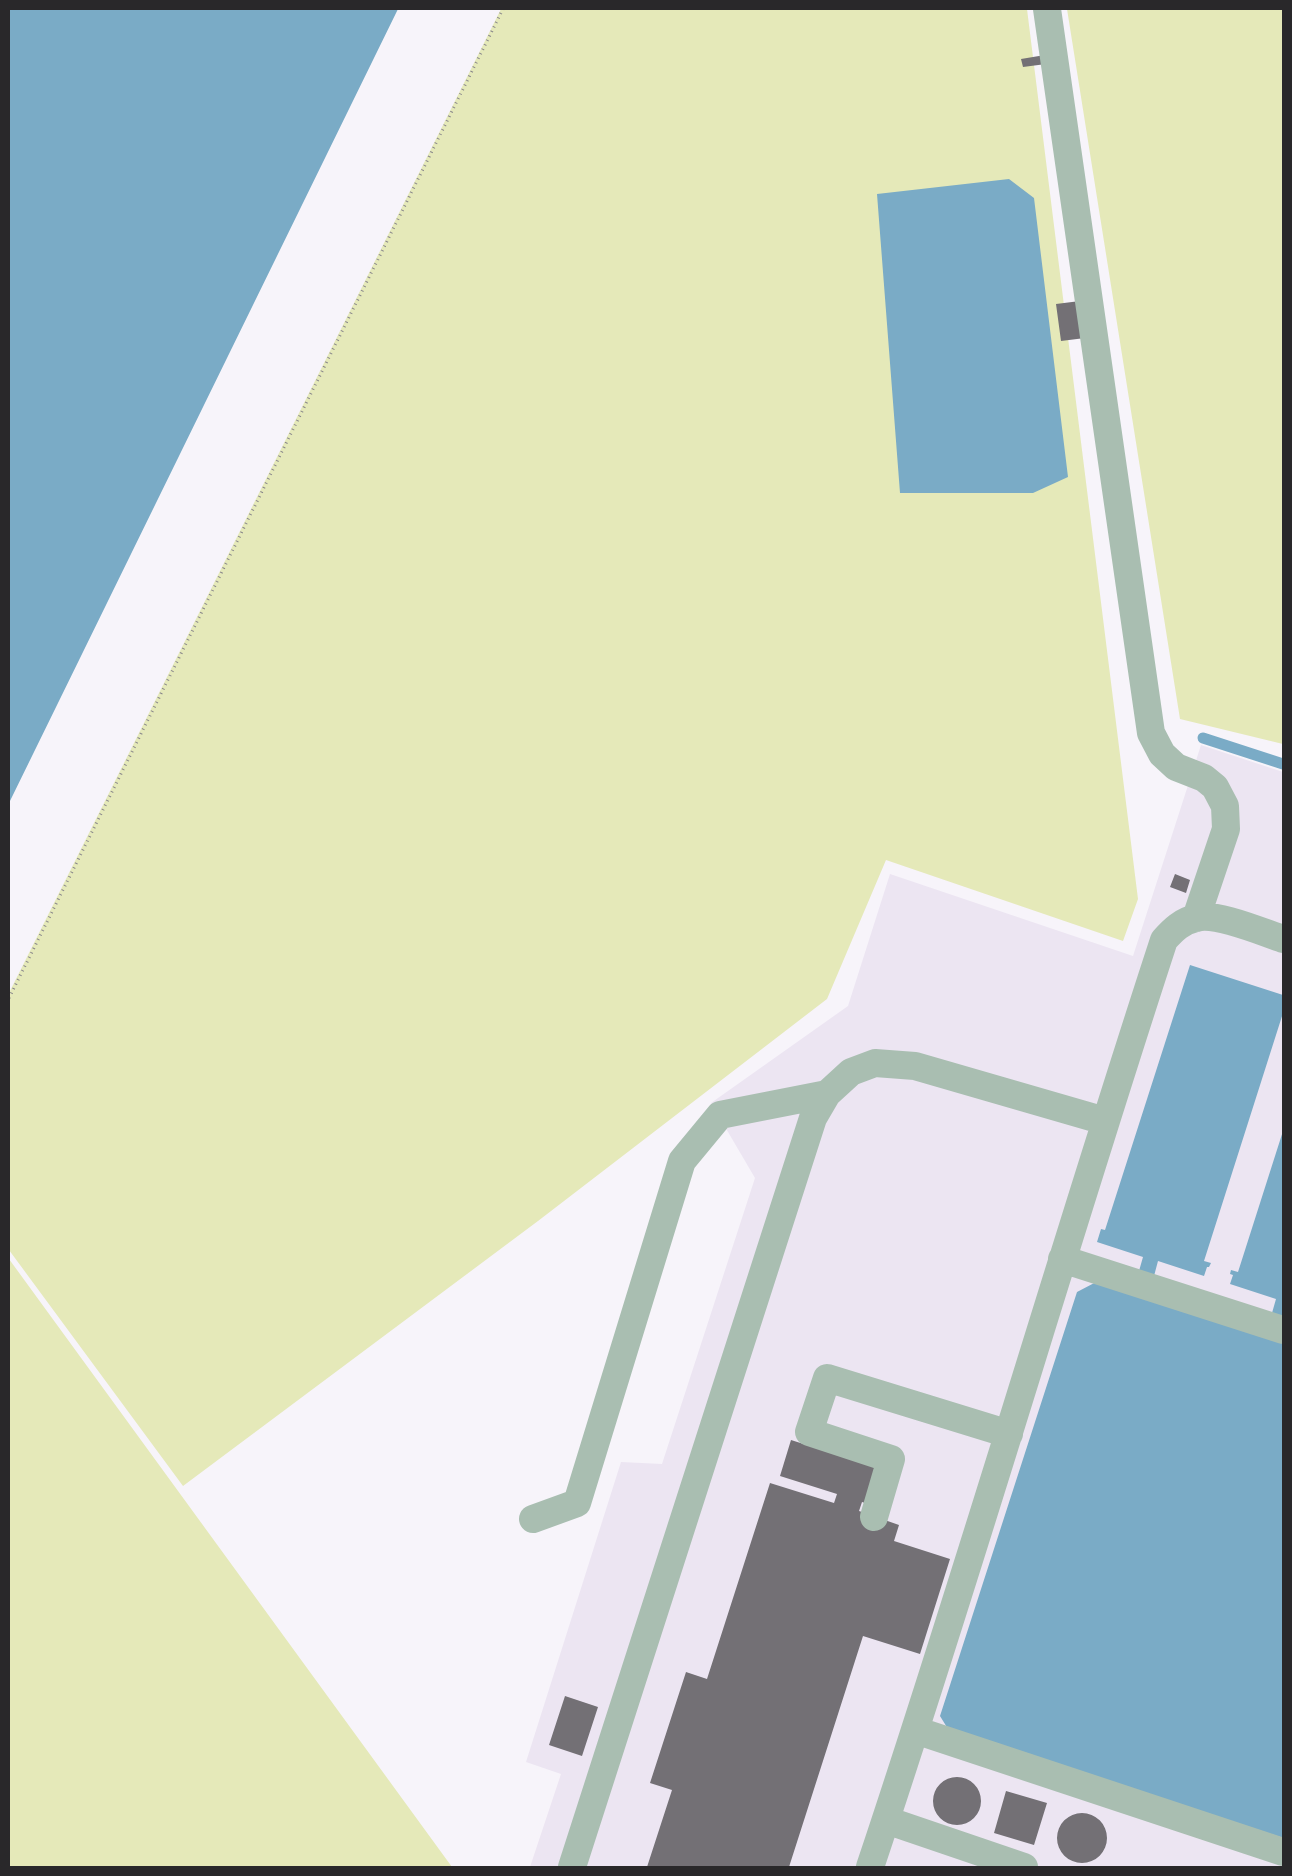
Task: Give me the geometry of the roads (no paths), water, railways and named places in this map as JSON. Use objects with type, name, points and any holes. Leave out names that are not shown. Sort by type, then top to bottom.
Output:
[{"type":"lane","points":[[1047,9],[1151,733],[1162,754],[1176,767],[1204,778],[1215,787],[1225,806],[1226,829],[1196,918]]},
{"type":"lane","points":[[870,1867],[1009,1434],[1105,1121],[1164,940],[1176,927],[1196,918],[1212,916],[1283,939]]},
{"type":"lane","points":[[572,1867],[813,1118],[827,1094],[851,1072],[876,1063],[915,1066],[1105,1121]]},
{"type":"lane","points":[[534,1519],[577,1503],[682,1161],[720,1115],[827,1094]]},
{"type":"lane","points":[[1062,1259],[1283,1330]]},
{"type":"lane","points":[[874,1516],[891,1458],[809,1432],[827,1378],[1009,1434]]},
{"type":"lane","points":[[915,1730],[1283,1852]]},
{"type":"lane","points":[[886,1820],[1024,1867]]},
{"type":"water","points":[[9,9],[398,9],[9,803]]},
{"type":"water","points":[[1009,179],[1034,198],[1068,477],[1033,493],[900,493],[877,194]]},
{"type":"water","points":[[1190,965],[1283,995],[1283,1013],[1204,1261],[1211,1263],[1207,1267],[1204,1276],[1158,1261],[1154,1276],[1139,1271],[1143,1257],[1097,1242],[1101,1229],[1105,1230]]},
{"type":"water","points":[[1283,1131],[1283,1317],[1272,1313],[1276,1299],[1230,1284],[1233,1275],[1230,1274],[1231,1270],[1238,1272]]},
{"type":"water","points":[[1100,1280],[1283,1340],[1283,1838],[948,1729],[940,1716],[1077,1292]]},
{"type":"waterway","points":[[1203,738],[1283,764]]}]
